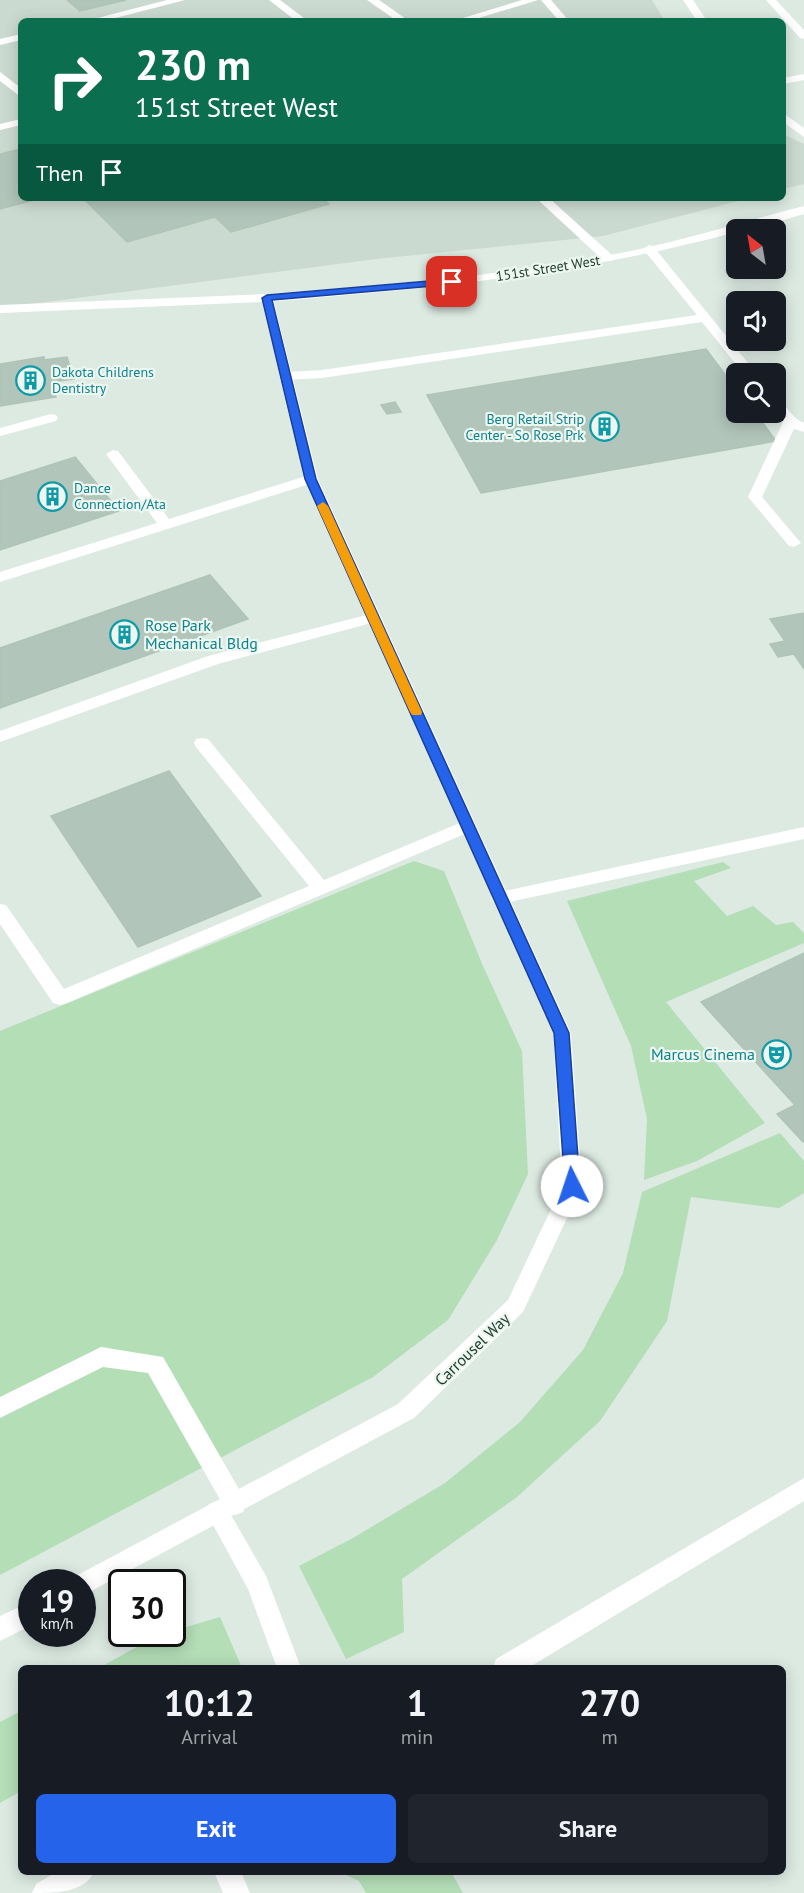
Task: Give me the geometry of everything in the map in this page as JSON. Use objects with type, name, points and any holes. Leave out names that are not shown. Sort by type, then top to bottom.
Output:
[{"type":"street","points":[[104,18],[180,0]]},
{"type":"street","points":[[274,0],[299,18]]},
{"type":"street","points":[[372,0],[399,18]]},
{"type":"street","points":[[485,0],[499,9]]},
{"type":"street","points":[[468,18],[532,0]]},
{"type":"street","points":[[546,0],[561,18]]},
{"type":"street","points":[[688,0],[700,18]]},
{"type":"street","points":[[771,0],[804,36]]},
{"type":"street","points":[[0,42],[18,39]]},
{"type":"street","points":[[0,75],[18,91]]},
{"type":"street","points":[[786,80],[804,77]]},
{"type":"street","points":[[786,119],[804,134]]},
{"type":"street","points":[[0,127],[18,123]]},
{"type":"street","points":[[545,201],[608,258]]},
{"type":"street","name":"151st Street West","points":[[0,309],[267,298],[430,285],[608,258],[725,232],[804,210]]},
{"type":"street","points":[[649,249],[742,363]]},
{"type":"street","name":"Carrousel Way","points":[[96,1578],[406,1411],[516,1306],[572,1186],[561,1033],[311,479],[267,298]]},
{"type":"street","points":[[286,376],[321,374],[705,318]]},
{"type":"street","points":[[786,414],[797,425],[755,497],[794,543]]},
{"type":"street","points":[[0,432],[51,418]]},
{"type":"street","points":[[113,454],[166,525]]},
{"type":"street","points":[[0,577],[311,479]]},
{"type":"street","points":[[0,736],[213,660],[374,618]]},
{"type":"street","points":[[202,743],[321,888]]},
{"type":"street","points":[[0,910],[60,998],[468,826]]},
{"type":"street","points":[[501,898],[804,833]]},
{"type":"street","points":[[0,1408],[101,1357],[155,1364],[226,1508],[258,1584],[288,1665]]},
{"type":"street","points":[[510,1665],[804,1489]]},
{"type":"street","points":[[0,1629],[18,1619]]},
{"type":"street","points":[[45,1893],[76,1875]]},
{"type":"street","points":[[228,1875],[237,1893]]},
{"type":"shaded area","points":[[0,0],[652,0],[663,18],[18,18],[18,201],[738,201],[603,236],[376,259],[0,308]]},
{"type":"shaded area","points":[[786,135],[804,144],[804,184],[786,188]]},
{"type":"green space","points":[[414,861],[444,871],[483,966],[522,1051],[528,1174],[497,1240],[448,1320],[373,1377],[0,1575],[0,1031]]},
{"type":"green space","points":[[723,862],[731,868],[694,881],[727,916],[753,906],[776,925],[793,922],[804,933],[804,943],[666,1002],[765,1123],[697,1161],[644,1180],[647,1119],[631,1046],[567,901]]},
{"type":"green space","points":[[780,1133],[804,1161],[804,1193],[779,1208],[691,1197],[667,1321],[600,1421],[517,1497],[402,1579],[404,1632],[346,1659],[299,1566],[353,1538],[445,1483],[520,1422],[583,1350],[623,1273],[642,1192]]},
{"type":"green space","points":[[220,1617],[241,1665],[104,1665],[137,1647],[186,1647],[186,1627]]},
{"type":"green space","points":[[18,1713],[18,1793],[0,1803],[0,1722]]},
{"type":"green space","points":[[346,1875],[453,1875],[463,1893],[366,1893],[359,1881]]},
{"type":"building","points":[[67,0],[126,0],[80,11]]},
{"type":"building","points":[[18,150],[18,201],[31,201],[0,209],[0,154]]},
{"type":"building","points":[[86,201],[326,201],[329,204],[231,232],[215,217],[127,242]]},
{"type":"building","name":"Berg Retail Strip Center - So Rose Prk","points":[[706,349],[726,376],[726,423],[763,423],[776,441],[481,493],[427,395]]},
{"type":"building","name":"Dakota Childrens Dentistry","points":[[44,357],[44,360],[67,357],[74,379],[51,382],[56,397],[0,406],[0,364]]},
{"type":"building","points":[[395,402],[401,412],[387,414],[381,405]]},
{"type":"building","name":"Dance Connection/Ata","points":[[75,457],[119,511],[0,550],[0,481]]},
{"type":"building","name":"Rose Park Mechanical Bldg","points":[[210,575],[248,619],[0,708],[0,648]]},
{"type":"building","points":[[804,613],[804,669],[794,654],[778,657],[770,644],[785,641],[770,619]]},
{"type":"building","points":[[169,771],[261,896],[138,947],[51,816]]},
{"type":"building","name":"Marcus Cinema","points":[[804,953],[803,1142],[777,1114],[795,1105],[701,1002]]},
{"type":"slow traffic","points":[[323,506],[416,712]]},
{"type":"place","name":"Dakota Childrens Dentistry","points":[[31,380]]},
{"type":"place","name":"Berg Retail Strip Center - So Rose Prk","points":[[605,427]]},
{"type":"place","name":"Dance Connection/Ata","points":[[53,496]]},
{"type":"place","name":"Rose Park Mechanical Bldg","points":[[124,634]]},
{"type":"place","name":"Marcus Cinema","points":[[776,1054]]},
{"type":"route","points":[[452,282],[267,298],[311,479],[561,1033],[572,1186]]}]
